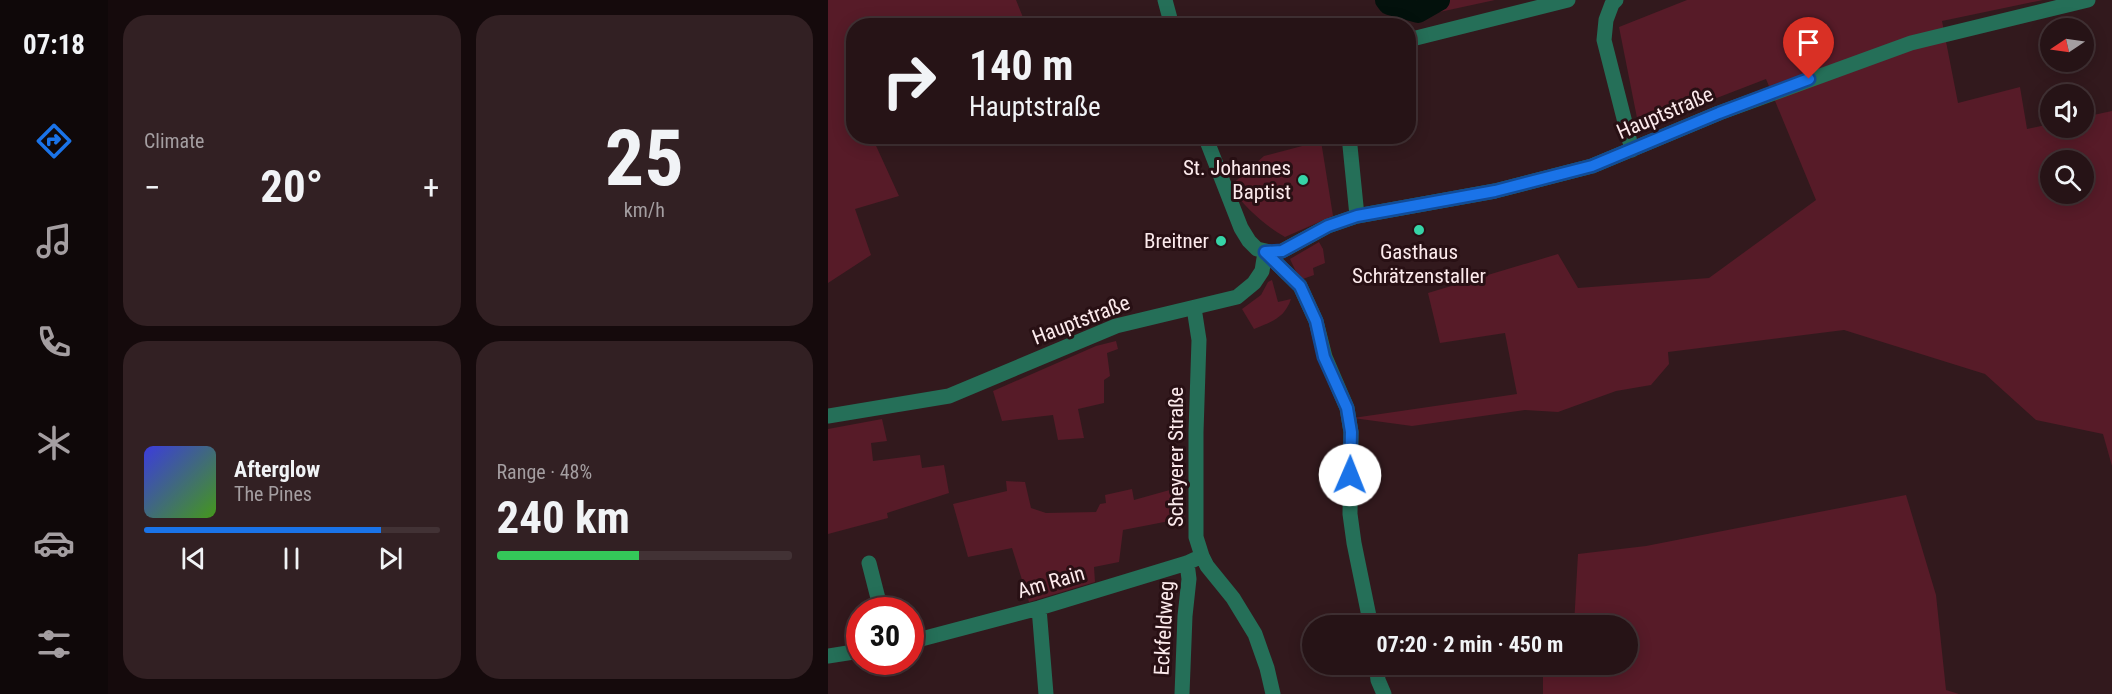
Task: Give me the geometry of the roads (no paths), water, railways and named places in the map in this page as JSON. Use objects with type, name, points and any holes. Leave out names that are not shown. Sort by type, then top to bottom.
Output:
[{"type":"street","points":[[1166,0],[1170,18]]},
{"type":"street","points":[[1416,38],[1568,0]]},
{"type":"street","name":"Hauptstraße","points":[[828,416],[949,396],[1116,326],[1224,301],[1246,292],[1254,283],[1262,271],[1265,252],[1282,251],[1328,226],[1357,216],[1495,191],[1592,166],[1779,90],[1911,43],[2088,0]]},
{"type":"street","points":[[1611,2],[1604,40],[1632,150]]},
{"type":"street","points":[[1208,144],[1240,228],[1249,242],[1265,252],[1300,286],[1316,321],[1324,357],[1347,408],[1351,432],[1350,514],[1370,615]]},
{"type":"street","points":[[1349,144],[1357,216]]},
{"type":"street","name":"Scheyerer Straße","points":[[1194,308],[1199,340],[1196,537],[1207,566],[1233,598],[1255,634],[1273,694]]},
{"type":"street","name":"Am Rain","points":[[924,638],[1039,608],[1187,563],[1202,556]]},
{"type":"street","points":[[869,563],[878,597]]},
{"type":"street","name":"Eckfeldweg","points":[[1182,694],[1189,579],[1187,563]]},
{"type":"street","points":[[1039,608],[1046,694]]},
{"type":"street","points":[[828,656],[846,653]]},
{"type":"street","points":[[1377,675],[1384,694]]},
{"type":"waterway","points":[[1386,0],[1389,4],[1418,12],[1439,0]]},
{"type":"place","name":"St. Johannes Baptist","points":[[1303,180]]},
{"type":"place","name":"Gasthaus Schrätzenstaller","points":[[1419,230]]},
{"type":"place","name":"Breitner","points":[[1221,241]]}]
